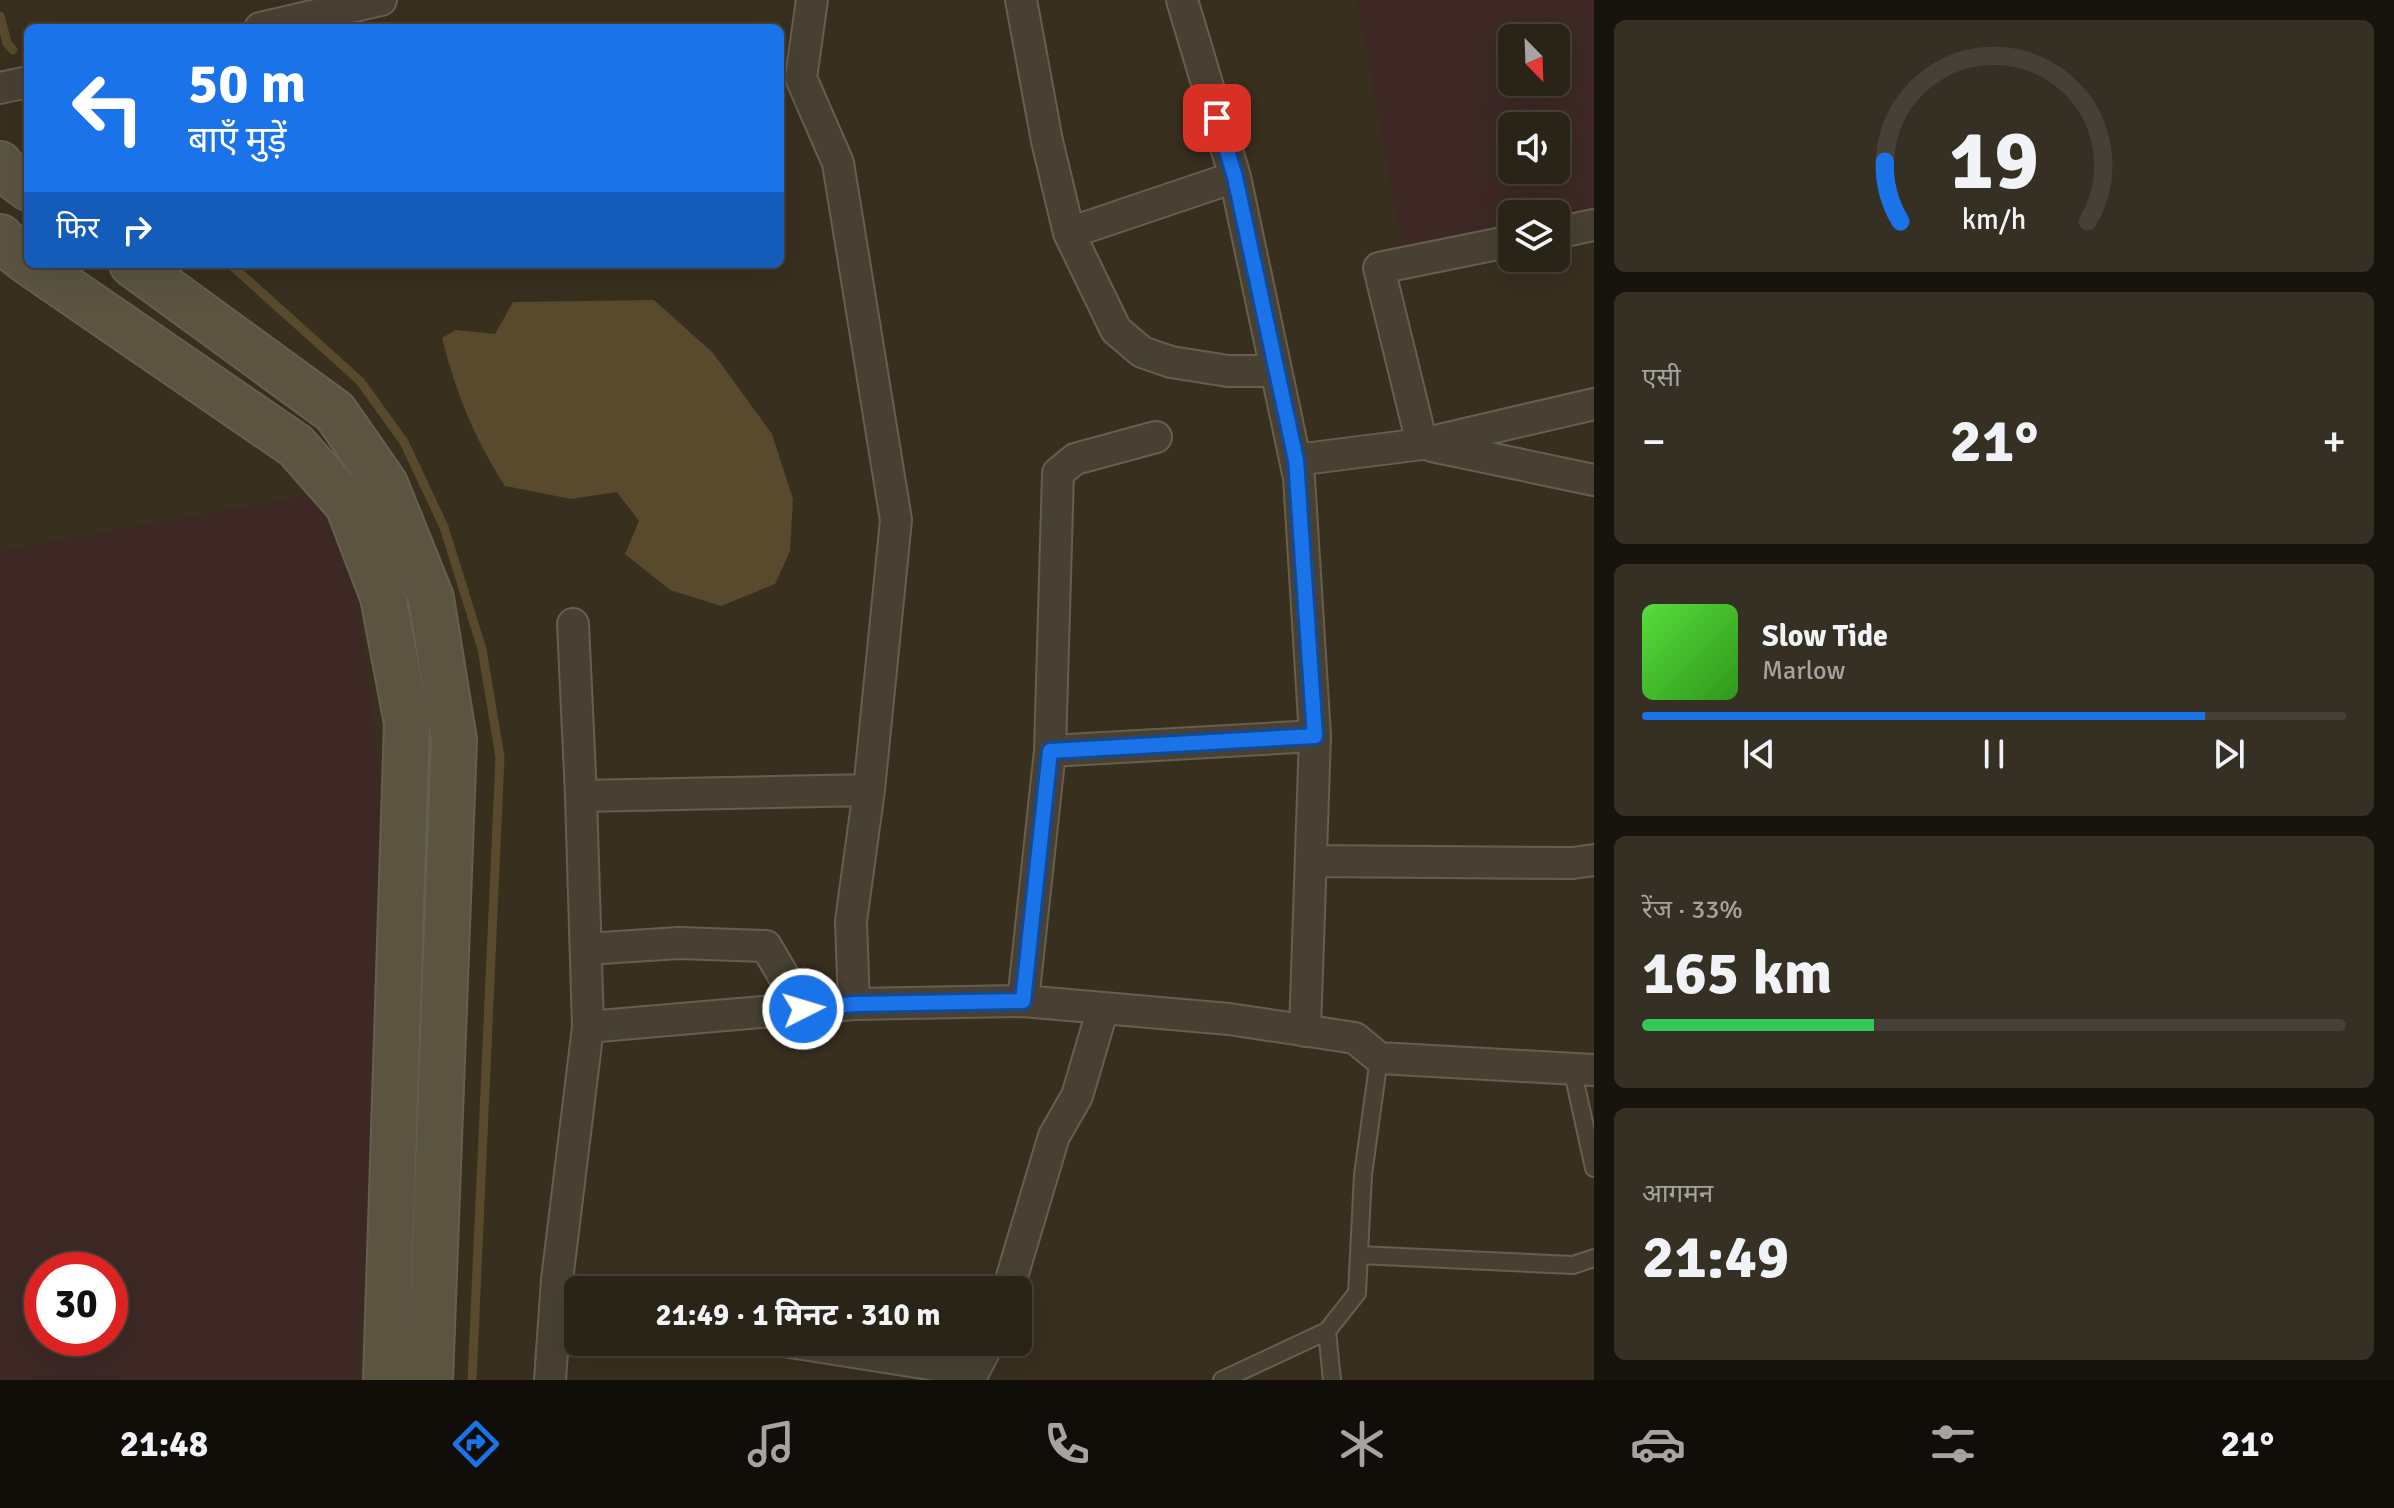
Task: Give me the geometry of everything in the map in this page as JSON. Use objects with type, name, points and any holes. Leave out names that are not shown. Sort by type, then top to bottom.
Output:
[{"type":"street","points":[[277,24],[381,0]]},
{"type":"street","points":[[812,0],[801,78],[838,163],[896,520],[869,790],[851,921],[854,1004]]},
{"type":"street","points":[[1021,0],[1047,141],[1069,233],[1116,330],[1142,352],[1171,362],[1228,371],[1276,371]]},
{"type":"street","points":[[1182,0],[1235,177],[1296,460],[1315,736],[1305,1031]]},
{"type":"street","points":[[0,88],[24,83]]},
{"type":"street","points":[[0,164],[24,185]]},
{"type":"street","points":[[1069,233],[1235,177]]},
{"type":"street","points":[[1570,230],[1594,225]]},
{"type":"street","points":[[0,237],[24,258]]},
{"type":"street","points":[[1422,444],[1379,268],[1498,244]]},
{"type":"street","points":[[37,268],[296,446],[348,505],[383,597],[407,723],[386,1380]]},
{"type":"street","points":[[137,268],[335,412],[385,484],[431,598],[454,740],[430,1380]]},
{"type":"street","points":[[1296,460],[1422,444],[1594,404]]},
{"type":"street","points":[[1023,1001],[1050,751],[1058,473],[1075,459],[1156,437]]},
{"type":"street","points":[[1422,444],[1594,480]]},
{"type":"street","points":[[550,1380],[557,1280],[588,1027],[573,624]]},
{"type":"street","points":[[1050,751],[1315,736]]},
{"type":"street","points":[[581,796],[869,790]]},
{"type":"street","points":[[1311,861],[1573,863],[1594,860]]},
{"type":"street","points":[[586,949],[679,943],[766,946],[803,1009]]},
{"type":"street","points":[[588,1027],[854,1004],[1023,1001],[1229,1019],[1355,1038],[1379,1058],[1583,1069]]},
{"type":"street","points":[[1012,1276],[1054,1136],[1077,1096],[1103,1008]]},
{"type":"street","points":[[879,1356],[974,1371],[982,1356]]},
{"type":"lane","points":[[1222,1380],[1327,1331],[1357,1293],[1363,1175],[1379,1058]]},
{"type":"lane","points":[[1583,1069],[1594,1168]]},
{"type":"lane","points":[[1359,1255],[1573,1265],[1594,1258]]},
{"type":"lane","points":[[1327,1331],[1332,1380]]},
{"type":"shaded area","points":[[1357,0],[1594,0],[1594,215],[1570,219],[1570,200],[1498,200],[1498,234],[1403,252]]},
{"type":"shaded area","points":[[654,300],[713,353],[772,434],[793,499],[790,551],[775,584],[721,606],[670,590],[625,554],[639,521],[617,492],[571,499],[505,486],[467,415],[442,338],[456,330],[495,334],[513,302]]},
{"type":"shaded area","points":[[316,494],[359,600],[387,835],[359,1380],[0,1380],[0,551]]},
{"type":"waterway","points":[[0,16],[7,43],[13,50]]},
{"type":"waterway","points":[[234,268],[360,381],[404,442],[444,527],[482,649],[500,757],[472,1380]]},
{"type":"route","points":[[803,1009],[854,1004],[1023,1001],[1050,751],[1315,736],[1299,478],[1235,177],[1217,118]]}]
